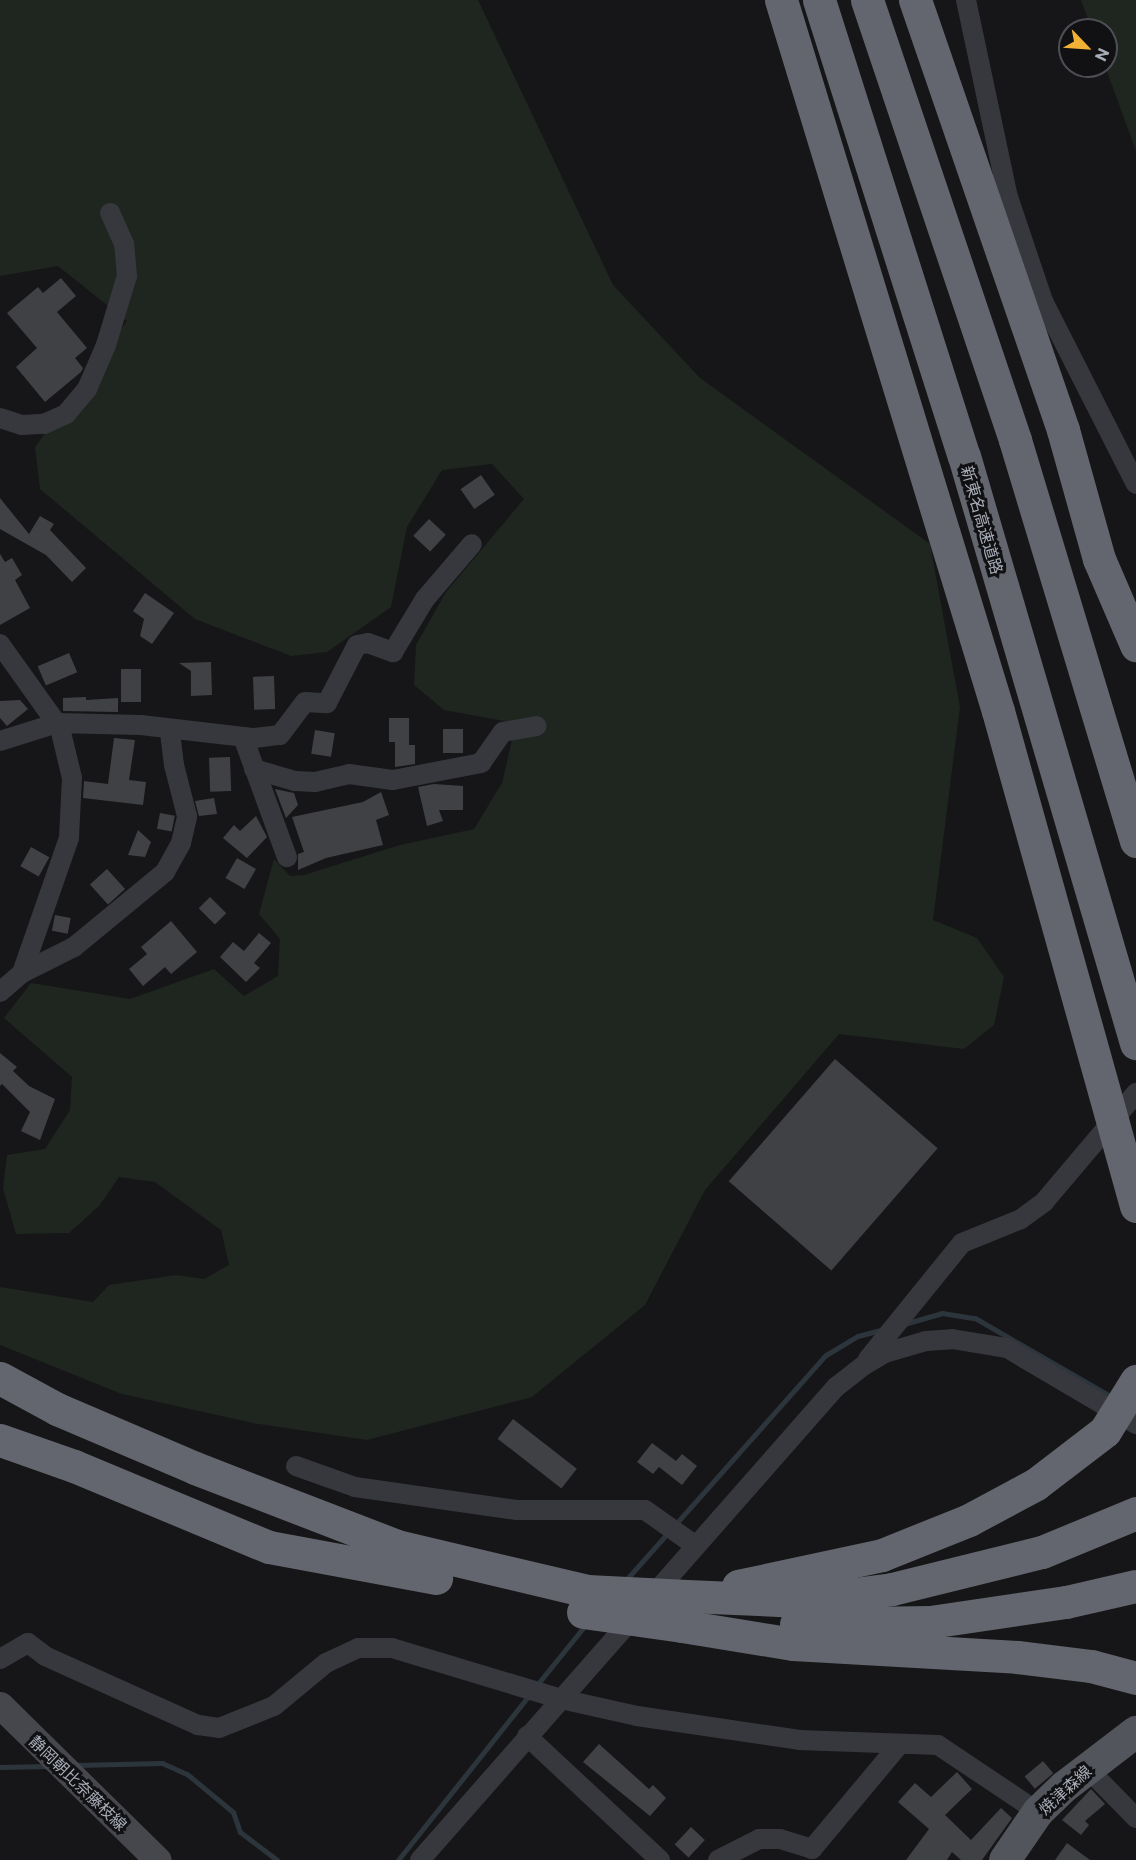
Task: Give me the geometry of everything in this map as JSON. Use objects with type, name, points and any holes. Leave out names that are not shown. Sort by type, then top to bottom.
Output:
[{"type":"highway","points":[[781,0],[998,711],[1136,1206]]},
{"type":"highway","name":"新東名高速道路","points":[[819,0],[964,456],[1136,1043]]},
{"type":"highway","points":[[867,0],[1016,440],[1068,606],[1136,841]]},
{"type":"highway","points":[[915,0],[1063,430],[1099,559],[1136,645]]},
{"type":"highway","points":[[0,1378],[57,1409]]},
{"type":"highway","points":[[684,1611],[882,1555],[969,1520],[1036,1484],[1105,1431],[1136,1381]]},
{"type":"highway","points":[[0,1387],[195,1468],[397,1546],[585,1601]]},
{"type":"highway","points":[[0,1419],[74,1466]]},
{"type":"highway","points":[[0,1440],[74,1466],[270,1547],[310,1557],[404,1570],[585,1601],[684,1611],[930,1622],[1066,1602],[1136,1586]]},
{"type":"highway","points":[[684,1611],[810,1600],[902,1587],[1042,1552],[1136,1513]]},
{"type":"highway","points":[[684,1611],[793,1644],[1017,1657],[1091,1666],[1136,1678]]},
{"type":"main road","name":"静岡朝比奈藤枝線","points":[[0,1705],[158,1860]]},
{"type":"main road","name":"焼津森線","points":[[1005,1860],[1038,1812],[1136,1732]]},
{"type":"street","points":[[966,0],[1008,197],[1043,302],[1136,484]]},
{"type":"street","points":[[0,418],[22,425],[45,424],[66,414],[87,389],[106,345],[127,276],[124,244],[110,213]]},
{"type":"street","points":[[0,741],[57,723],[141,725],[243,737],[280,735],[305,702],[327,704],[357,645],[368,643],[393,652],[425,599],[472,544]]},
{"type":"street","points":[[0,644],[57,723],[72,778],[69,838],[22,973]]},
{"type":"street","points":[[254,769],[295,781],[315,782],[349,774],[393,780],[481,763],[503,732],[536,726]]},
{"type":"street","points":[[0,992],[22,973],[74,947],[165,872],[181,843],[187,816],[174,765],[170,730]]},
{"type":"street","points":[[243,737],[287,857]]},
{"type":"street","points":[[863,1366],[962,1243],[1021,1219],[1044,1202],[1136,1093]]},
{"type":"street","points":[[420,1860],[836,1387],[863,1366],[885,1353],[926,1341],[952,1339],[1007,1348],[1136,1424]]},
{"type":"street","points":[[296,1466],[355,1487],[516,1510],[645,1510],[696,1546]]},
{"type":"street","points":[[0,1659],[28,1643],[45,1656],[198,1725],[219,1728],[274,1706],[326,1663],[358,1648],[374,1646],[561,1699],[720,1730],[799,1740],[947,1748],[1038,1812]]},
{"type":"street","points":[[527,1736],[660,1860]]},
{"type":"street","points":[[718,1860],[759,1839],[780,1839],[812,1849],[899,1745]]},
{"type":"street","points":[[1088,1769],[1136,1818]]},
{"type":"shaded area","points":[[0,0],[478,0],[613,285],[700,378],[930,544],[960,707],[933,920],[977,938],[1004,977],[994,1025],[964,1049],[839,1034],[705,1190],[645,1305],[532,1397],[367,1440],[253,1423],[122,1394],[0,1345],[0,1287],[93,1302],[109,1285],[176,1275],[204,1279],[229,1265],[221,1230],[155,1182],[119,1177],[99,1206],[69,1233],[16,1234],[3,1188],[7,1155],[45,1149],[70,1110],[72,1077],[4,1018],[31,983],[130,999],[214,969],[244,996],[278,976],[280,939],[259,914],[274,859],[290,876],[304,875],[400,845],[474,829],[502,783],[516,723],[444,710],[414,685],[416,645],[446,592],[524,499],[492,464],[442,470],[407,527],[391,607],[327,652],[291,656],[195,619],[40,489],[35,447],[127,321],[58,266],[0,276]]},
{"type":"shaded area","points":[[1081,0],[1136,0],[1136,151],[1109,78],[1118,78],[1118,18],[1088,18]]},
{"type":"building","points":[[61,278],[76,296],[57,312],[87,348],[75,358],[83,368],[81,372],[45,402],[16,367],[37,348],[7,313],[38,287],[43,293]]},
{"type":"building","points":[[481,475],[495,495],[474,509],[461,489]]},
{"type":"building","points":[[0,498],[29,534],[40,516],[54,524],[50,530],[86,568],[72,582],[46,555],[0,529]]},
{"type":"building","points":[[429,519],[446,535],[430,552],[413,536]]},
{"type":"building","points":[[0,554],[5,562],[12,558],[22,575],[15,580],[30,608],[0,625]]},
{"type":"building","points":[[145,593],[174,613],[152,644],[140,636],[144,619],[133,611]]},
{"type":"building","points":[[69,653],[77,672],[46,686],[38,666]]},
{"type":"building","points":[[211,662],[212,695],[191,696],[191,671],[179,663]]},
{"type":"building","points":[[121,669],[141,669],[141,702],[121,702]]},
{"type":"building","points":[[274,676],[275,709],[254,710],[253,677]]},
{"type":"building","points":[[86,697],[86,700],[118,698],[118,712],[63,711],[63,698]]},
{"type":"building","points":[[20,700],[28,709],[7,726],[0,718],[0,701]]},
{"type":"building","points":[[389,718],[409,718],[409,745],[415,745],[415,764],[395,767],[395,742],[389,742]]},
{"type":"building","points":[[443,729],[463,729],[463,753],[443,753]]},
{"type":"building","points":[[315,730],[335,733],[331,757],[311,754]]},
{"type":"building","points":[[114,738],[135,740],[129,780],[146,782],[143,805],[83,798],[84,781],[108,784]]},
{"type":"building","points":[[230,757],[231,791],[210,792],[209,758]]},
{"type":"building","points":[[434,784],[463,786],[463,810],[439,810],[443,821],[427,826],[418,787]]},
{"type":"building","points":[[275,789],[294,793],[298,805],[286,818]]},
{"type":"building","points":[[381,792],[389,815],[376,820],[383,845],[326,858],[298,870],[298,854],[304,852],[292,817],[363,802]]},
{"type":"building","points":[[214,798],[217,814],[199,816],[195,801]]},
{"type":"building","points":[[160,813],[175,816],[172,832],[157,829]]},
{"type":"building","points":[[256,816],[267,837],[247,858],[223,838],[234,825],[240,831]]},
{"type":"building","points":[[138,830],[151,842],[145,857],[128,855]]},
{"type":"building","points":[[31,847],[49,857],[39,876],[20,866]]},
{"type":"building","points":[[237,858],[256,869],[245,889],[226,878]]},
{"type":"building","points":[[107,869],[125,889],[108,904],[90,884]]},
{"type":"building","points":[[210,897],[226,913],[215,925],[199,908]]},
{"type":"building","points":[[55,915],[71,918],[68,934],[52,931]]},
{"type":"building","points":[[171,921],[197,952],[171,974],[165,967],[143,986],[129,969],[147,954],[141,947]]},
{"type":"building","points":[[259,933],[271,943],[254,963],[260,968],[246,982],[220,957],[233,942],[244,951]]},
{"type":"building","points":[[0,1053],[17,1067],[13,1071],[29,1086],[55,1099],[40,1140],[21,1131],[30,1112],[2,1084],[0,1086]]},
{"type":"building","points":[[835,1059],[938,1148],[831,1270],[729,1181]]},
{"type":"building","points":[[513,1419],[577,1469],[561,1489],[498,1439]]},
{"type":"building","points":[[652,1443],[676,1461],[682,1454],[697,1466],[682,1485],[659,1467],[653,1474],[637,1462]]},
{"type":"building","points":[[599,1744],[649,1789],[653,1785],[666,1798],[650,1816],[583,1762]]},
{"type":"building","points":[[1043,1761],[1053,1773],[1035,1789],[1025,1776]]},
{"type":"building","points":[[957,1772],[972,1789],[945,1815],[971,1840],[1001,1808],[1012,1818],[982,1860],[961,1860],[952,1852],[947,1860],[906,1860],[929,1829],[898,1802],[915,1783],[931,1797]]},
{"type":"building","points":[[1091,1789],[1105,1804],[1085,1821],[1089,1825],[1081,1835],[1062,1820]]},
{"type":"building","points":[[691,1827],[705,1840],[689,1858],[675,1845]]},
{"type":"building","points":[[1067,1843],[1090,1860],[1055,1860]]},
{"type":"waterway","points":[[904,1324],[942,1313],[975,1318],[1112,1397]]},
{"type":"waterway","points":[[625,1581],[826,1355],[858,1336],[884,1329]]},
{"type":"waterway","points":[[536,1686],[587,1623]]},
{"type":"waterway","points":[[398,1860],[531,1693]]},
{"type":"waterway","points":[[75,1765],[162,1763],[187,1774],[233,1812],[240,1832],[277,1860]]},
{"type":"waterway","points":[[0,1767],[48,1766]]}]
